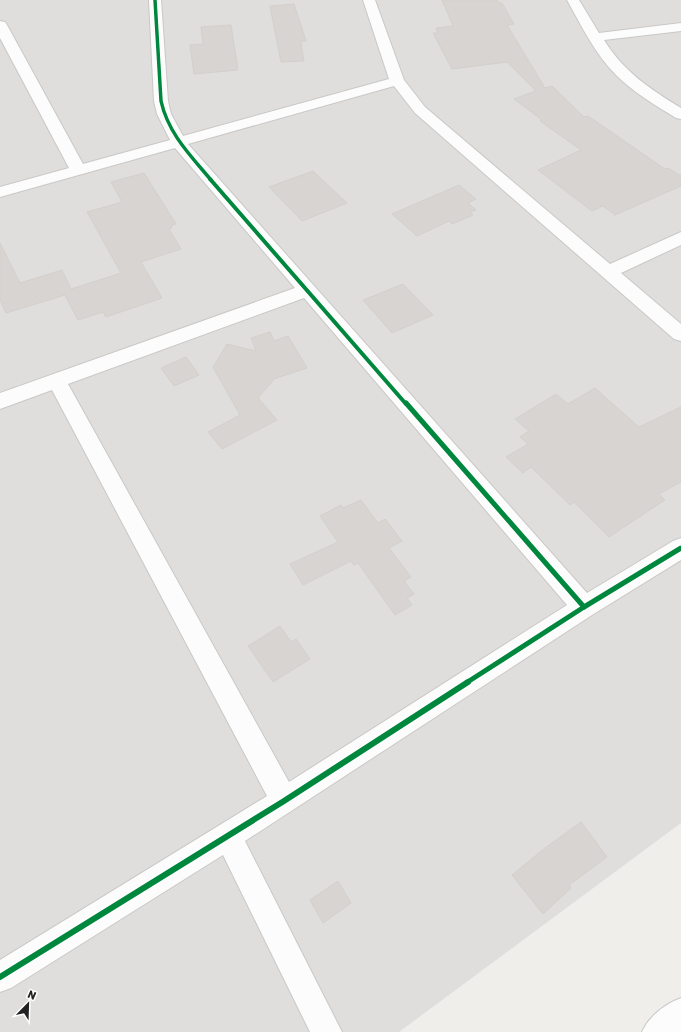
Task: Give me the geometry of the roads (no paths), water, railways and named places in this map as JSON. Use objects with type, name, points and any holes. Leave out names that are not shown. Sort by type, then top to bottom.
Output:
[{"type":"street","points":[[155,0],[161,101],[164,114],[179,143],[584,607]]},
{"type":"street","points":[[370,0],[397,81],[420,110],[681,334]]},
{"type":"street","points":[[573,0],[595,37],[620,71],[637,85],[681,115]]},
{"type":"street","points":[[0,25],[78,170]]},
{"type":"street","points":[[595,37],[681,26]]},
{"type":"street","points":[[0,192],[397,81]]},
{"type":"street","points":[[607,272],[681,238]]},
{"type":"street","points":[[0,401],[307,290]]},
{"type":"street","points":[[56,380],[284,801]]},
{"type":"street","points":[[0,977],[284,801],[584,607],[681,548]]},
{"type":"street","points":[[228,836],[326,1032]]},
{"type":"street","points":[[658,1032],[681,1013]]}]
